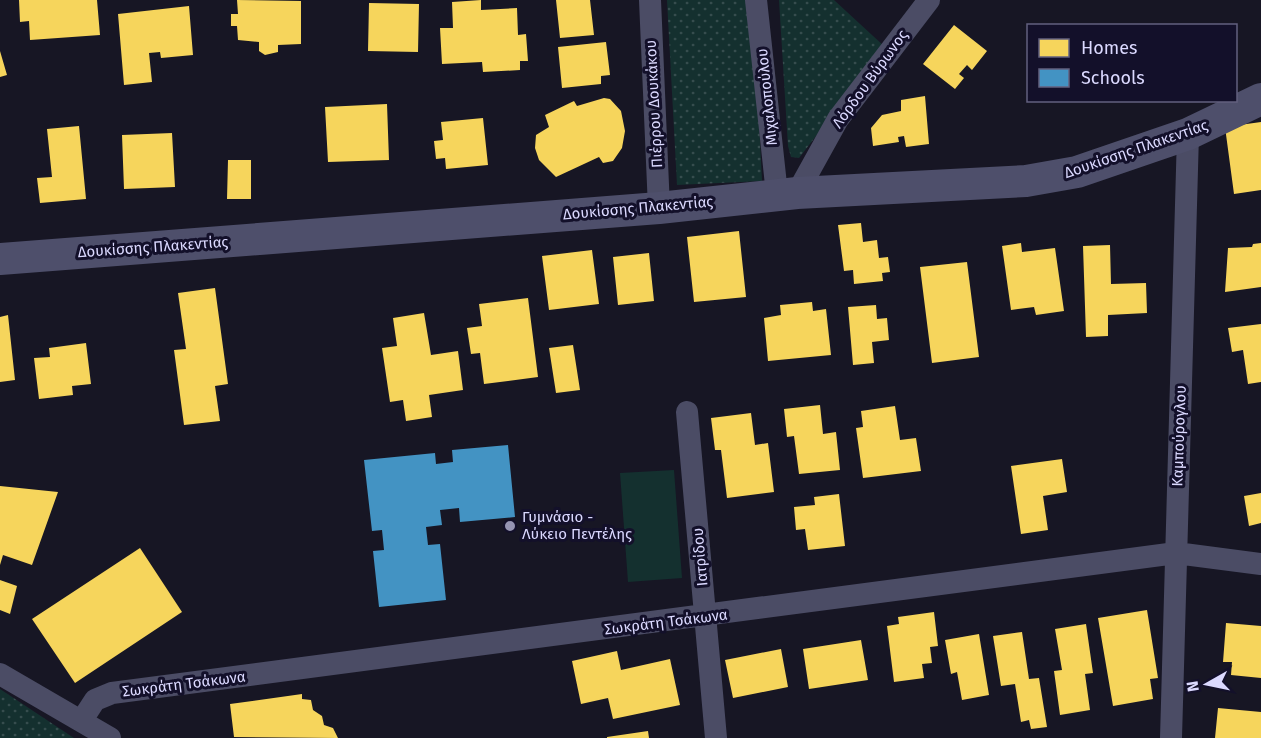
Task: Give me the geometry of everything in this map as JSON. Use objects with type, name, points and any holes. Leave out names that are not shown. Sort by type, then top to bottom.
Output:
[{"type":"main road","name":"Δουκίσσης Πλακεντίας","points":[[0,259],[659,208],[787,193],[1055,177],[1188,134],[1261,99]]},
{"type":"street","name":"Πιέρρου Δουκάκου","points":[[650,0],[659,208]]},
{"type":"street","name":"Μιχαλοπούλου","points":[[756,0],[787,193]]},
{"type":"street","name":"Λόρδου Βύρωνος","points":[[787,193],[838,119],[929,0]]},
{"type":"street","name":"Καμπούρογλου","points":[[1171,738],[1188,134]]},
{"type":"street","name":"Ιατρίδου","points":[[687,412],[716,738]]},
{"type":"street","name":"Σωκράτη Τσάκωνα","points":[[82,720],[96,700],[112,693],[1176,554],[1261,564]]},
{"type":"street","points":[[0,674],[110,738]]},
{"type":"green space","points":[[667,0],[753,0],[762,181],[677,185]]},
{"type":"green space","points":[[779,0],[834,0],[885,47],[799,158],[791,157],[788,146]]},
{"type":"green space","points":[[674,470],[682,578],[628,582],[620,473]]},
{"type":"green space","points":[[0,689],[74,738],[0,738]]},
{"type":"building: Homes","points":[[19,0],[97,0],[100,35],[30,40],[29,21],[20,22]]},
{"type":"building: Homes","points":[[237,0],[301,1],[301,44],[278,45],[278,52],[265,55],[259,51],[259,42],[238,40],[237,26],[231,26],[231,14],[238,14]]},
{"type":"building: Homes","points":[[481,0],[481,10],[517,8],[518,35],[526,34],[528,61],[520,61],[520,70],[483,72],[482,62],[442,64],[440,28],[453,28],[452,2]]},
{"type":"building: Homes","points":[[556,0],[590,0],[594,35],[560,38]]},
{"type":"building: Homes","points":[[369,3],[419,4],[418,52],[368,51]]},
{"type":"building: Homes","points":[[189,6],[193,55],[161,58],[160,52],[149,53],[152,82],[124,85],[118,14]]},
{"type":"building: Homes","points":[[954,25],[987,51],[972,70],[967,65],[959,74],[964,78],[955,89],[923,64]]},
{"type":"building: Homes","points":[[606,42],[610,75],[601,76],[601,84],[562,88],[558,47]]},
{"type":"building: Homes","points":[[0,51],[7,75],[0,77]]},
{"type":"building: Homes","points":[[925,96],[929,144],[906,147],[904,136],[898,137],[899,142],[873,146],[871,128],[882,115],[901,111],[901,100]]},
{"type":"building: Homes","points":[[604,98],[610,99],[621,111],[625,131],[622,148],[613,161],[603,163],[599,157],[556,177],[539,160],[535,148],[536,135],[549,127],[545,115],[574,101],[577,106]]},
{"type":"building: Homes","points":[[387,104],[389,160],[328,162],[325,107]]},
{"type":"building: Homes","points":[[483,118],[488,165],[446,169],[445,158],[436,159],[434,141],[443,140],[441,122]]},
{"type":"building: Homes","points":[[1261,122],[1261,190],[1234,194],[1225,127]]},
{"type":"building: Homes","points":[[79,126],[86,199],[40,203],[37,178],[52,177],[47,129]]},
{"type":"building: Homes","points":[[172,133],[175,187],[124,189],[122,135]]},
{"type":"building: Homes","points":[[228,160],[251,160],[251,199],[227,199]]},
{"type":"building: Homes","points":[[861,223],[863,242],[877,240],[879,258],[888,257],[890,272],[882,273],[883,281],[854,284],[853,270],[844,271],[838,225]]},
{"type":"building: Homes","points":[[739,231],[746,297],[694,302],[687,237]]},
{"type":"building: Homes","points":[[1021,243],[1022,252],[1055,248],[1064,311],[1036,315],[1034,307],[1011,310],[1002,246]]},
{"type":"building: Homes","points":[[1261,243],[1261,287],[1225,292],[1228,248],[1252,247],[1253,244]]},
{"type":"building: Homes","points":[[1110,245],[1111,284],[1146,283],[1147,313],[1108,315],[1108,336],[1086,337],[1083,246]]},
{"type":"building: Homes","points":[[592,250],[599,304],[549,310],[542,256]]},
{"type":"building: Homes","points":[[649,253],[654,301],[618,305],[613,257]]},
{"type":"building: Homes","points":[[967,262],[979,357],[932,363],[920,267]]},
{"type":"building: Homes","points":[[215,288],[228,384],[215,386],[220,421],[184,425],[174,350],[186,349],[178,293]]},
{"type":"building: Homes","points":[[528,298],[538,377],[484,384],[480,353],[471,354],[467,328],[482,326],[479,304]]},
{"type":"building: Homes","points":[[812,302],[813,311],[826,309],[831,355],[768,361],[764,318],[781,315],[780,305]]},
{"type":"building: Homes","points":[[876,305],[877,319],[887,318],[889,340],[872,342],[874,363],[853,365],[848,307]]},
{"type":"building: Homes","points":[[424,313],[431,355],[458,351],[463,390],[429,395],[432,417],[406,421],[403,400],[390,402],[382,348],[397,346],[393,318]]},
{"type":"building: Homes","points":[[8,315],[15,380],[0,382],[0,317]]},
{"type":"building: Homes","points":[[1261,324],[1261,382],[1248,384],[1243,350],[1232,352],[1228,328]]},
{"type":"building: Homes","points":[[86,343],[91,384],[72,386],[73,395],[39,399],[34,358],[50,357],[49,348]]},
{"type":"building: Homes","points":[[573,345],[580,390],[556,393],[549,348]]},
{"type":"building: Homes","points":[[820,405],[823,434],[836,432],[840,470],[799,474],[794,436],[787,437],[784,409]]},
{"type":"building: Homes","points":[[895,406],[900,440],[916,438],[921,471],[863,478],[856,428],[863,427],[861,411]]},
{"type":"building: Homes","points":[[751,413],[755,445],[768,443],[774,492],[727,498],[721,450],[715,450],[711,418]]},
{"type":"building: Homes","points":[[1062,459],[1067,492],[1043,496],[1048,530],[1021,534],[1011,466]]},
{"type":"building: Homes","points":[[0,486],[58,492],[32,565],[3,555],[0,565]]},
{"type":"building: Homes","points":[[1261,493],[1261,523],[1249,526],[1244,496]]},
{"type":"building: Homes","points":[[839,494],[845,546],[808,550],[805,529],[796,530],[794,507],[815,505],[814,497]]},
{"type":"building: Homes","points":[[140,548],[182,612],[75,683],[32,619]]},
{"type":"building: Homes","points":[[0,580],[17,586],[10,614],[0,610]]},
{"type":"building: Homes","points":[[1147,610],[1158,678],[1150,679],[1153,699],[1113,706],[1098,618]]},
{"type":"building: Homes","points":[[934,612],[938,646],[930,647],[932,663],[922,664],[924,678],[894,682],[887,626],[899,624],[898,617]]},
{"type":"building: Homes","points":[[1226,623],[1261,626],[1261,678],[1231,675],[1232,662],[1223,662]]},
{"type":"building: Homes","points":[[1086,624],[1093,673],[1085,674],[1090,710],[1060,715],[1054,671],[1062,670],[1055,629]]},
{"type":"building: Homes","points":[[1022,632],[1029,679],[1039,678],[1047,727],[1031,729],[1029,720],[1021,722],[1015,684],[1001,686],[993,636]]},
{"type":"building: Homes","points":[[979,634],[989,695],[962,700],[957,672],[951,674],[945,640]]},
{"type":"building: Homes","points":[[861,640],[868,680],[809,689],[803,649]]},
{"type":"building: Homes","points":[[781,649],[788,687],[733,698],[725,660]]},
{"type":"building: Homes","points":[[617,651],[621,670],[670,659],[680,705],[613,719],[608,698],[581,704],[572,661]]},
{"type":"building: Homes","points":[[302,694],[302,699],[311,700],[313,710],[322,716],[324,725],[333,728],[338,738],[234,737],[230,704]]},
{"type":"building: Homes","points":[[1218,708],[1261,712],[1261,738],[1215,738]]},
{"type":"building: Homes","points":[[648,731],[649,738],[607,738],[607,737]]},
{"type":"building: Schools","points":[[508,445],[515,517],[460,522],[459,508],[440,510],[442,525],[426,527],[428,545],[440,544],[446,600],[379,607],[373,551],[384,550],[382,530],[372,531],[364,460],[435,453],[436,464],[453,462],[452,450]]},
{"type":"place","name":"Γυμνάσιο - Λύκειο Πεντέλης","points":[[510,526]]}]
